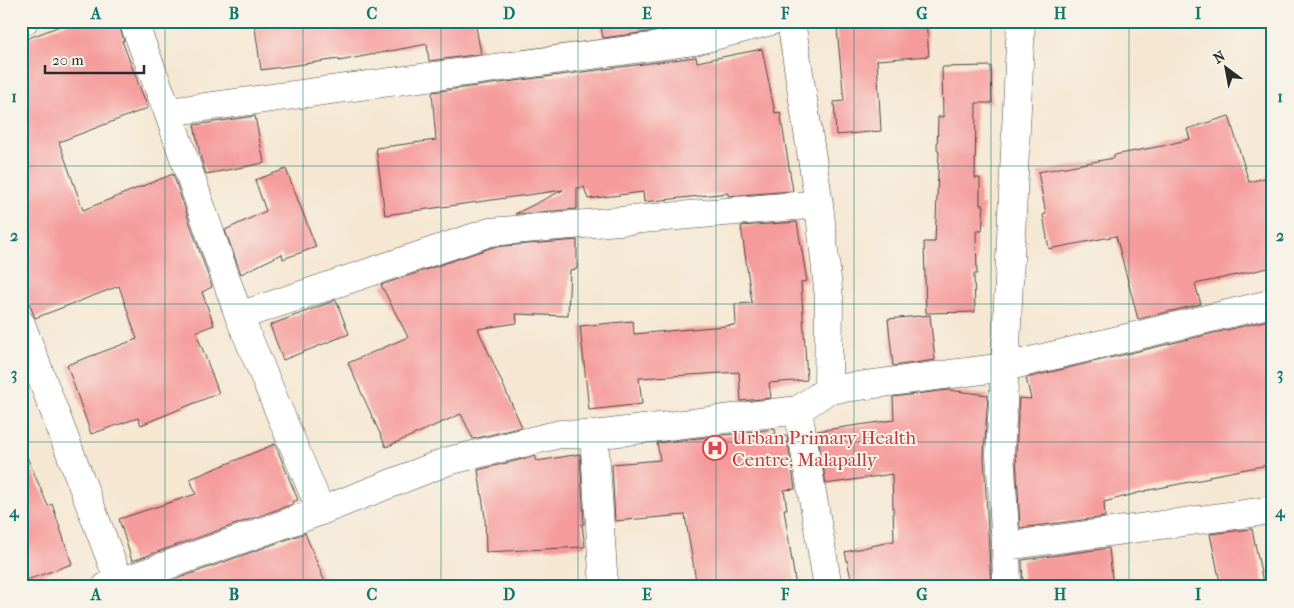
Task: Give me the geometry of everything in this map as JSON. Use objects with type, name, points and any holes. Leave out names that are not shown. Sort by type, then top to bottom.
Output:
[{"type":"street","points":[[133,21],[168,112],[239,316],[321,511]]},
{"type":"street","points":[[168,112],[694,41],[771,21]]},
{"type":"street","points":[[791,21],[819,204],[829,298],[828,390]]},
{"type":"street","points":[[1007,587],[1000,454],[1006,367],[1022,21]]},
{"type":"street","points":[[239,316],[490,232],[819,204]]},
{"type":"street","points":[[21,324],[113,584],[321,511],[448,461],[560,434],[594,435],[798,410],[828,390],[1006,367],[1273,303]]},
{"type":"street","points":[[798,410],[828,587]]},
{"type":"street","points":[[594,435],[604,587]]},
{"type":"street","points":[[1006,546],[1273,510]]},
{"type":"building","points":[[73,21],[118,21],[124,41],[122,41],[148,108],[59,142],[83,210],[173,174],[212,287],[202,292],[214,325],[196,332],[219,393],[141,425],[138,418],[91,434],[67,365],[137,339],[119,286],[35,318],[21,282],[21,41]]},
{"type":"building","points":[[254,21],[475,21],[481,54],[429,61],[427,44],[339,61],[339,59],[261,70]]},
{"type":"building","points":[[600,21],[691,21],[692,26],[603,38]]},
{"type":"building","points":[[926,21],[929,56],[877,60],[881,131],[836,135],[834,102],[844,101],[837,29]]},
{"type":"building","points":[[762,49],[775,113],[780,112],[793,191],[728,196],[728,193],[644,202],[643,192],[588,199],[584,187],[577,188],[577,209],[515,214],[563,190],[385,215],[376,148],[436,140],[432,92],[696,57],[697,62]]},
{"type":"building","points":[[991,66],[992,103],[976,103],[975,178],[980,178],[980,205],[984,205],[982,231],[976,231],[977,274],[974,274],[975,312],[926,313],[924,242],[935,242],[939,151],[937,151],[938,117],[943,117],[942,67]]},
{"type":"building","points":[[255,116],[264,163],[206,174],[194,125]]},
{"type":"building","points":[[1229,116],[1249,182],[1273,176],[1273,267],[1195,284],[1201,304],[1138,319],[1116,236],[1049,249],[1043,215],[1046,214],[1038,172],[1114,158],[1114,155],[1190,139],[1187,129]]},
{"type":"building","points":[[286,169],[316,247],[283,259],[282,254],[241,274],[225,230],[266,211],[255,180]]},
{"type":"building","points":[[797,222],[807,281],[801,282],[807,380],[769,383],[771,398],[741,401],[739,372],[639,378],[642,404],[589,410],[580,326],[633,321],[634,334],[736,325],[735,304],[752,303],[741,226]]},
{"type":"building","points":[[577,240],[577,269],[570,270],[568,316],[516,314],[517,323],[478,329],[522,427],[473,439],[461,414],[386,447],[348,363],[408,337],[381,285],[493,247]]},
{"type":"building","points":[[336,300],[349,334],[283,360],[270,325]]},
{"type":"building","points":[[930,315],[935,360],[893,366],[888,319]]},
{"type":"building","points":[[1273,319],[1273,464],[1209,476],[1210,478],[1149,490],[1104,502],[1105,517],[1020,528],[1016,454],[1019,398],[1031,399],[1026,378]]},
{"type":"building","points":[[948,390],[988,395],[984,455],[991,587],[853,587],[845,552],[894,541],[892,474],[826,484],[817,431],[894,420],[893,397]]},
{"type":"building","points":[[775,429],[776,437],[787,436],[795,489],[784,490],[787,509],[784,509],[796,587],[697,587],[685,515],[615,521],[612,464],[660,460],[657,443]]},
{"type":"building","points":[[21,443],[48,506],[52,504],[72,564],[21,582]]},
{"type":"building","points":[[275,444],[298,500],[292,502],[293,504],[132,561],[119,519],[196,494],[190,479]]},
{"type":"building","points":[[580,454],[584,524],[582,524],[585,547],[486,552],[485,517],[478,470],[535,456],[537,461]]},
{"type":"building","points":[[1252,529],[1264,587],[1221,587],[1210,534]]},
{"type":"building","points":[[305,533],[327,587],[154,587]]},
{"type":"building","points":[[1109,548],[1113,587],[1023,587],[1022,560]]},
{"type":"place","name":"Urban Primary Health Centre, Malapally","points":[[715,448]]}]
